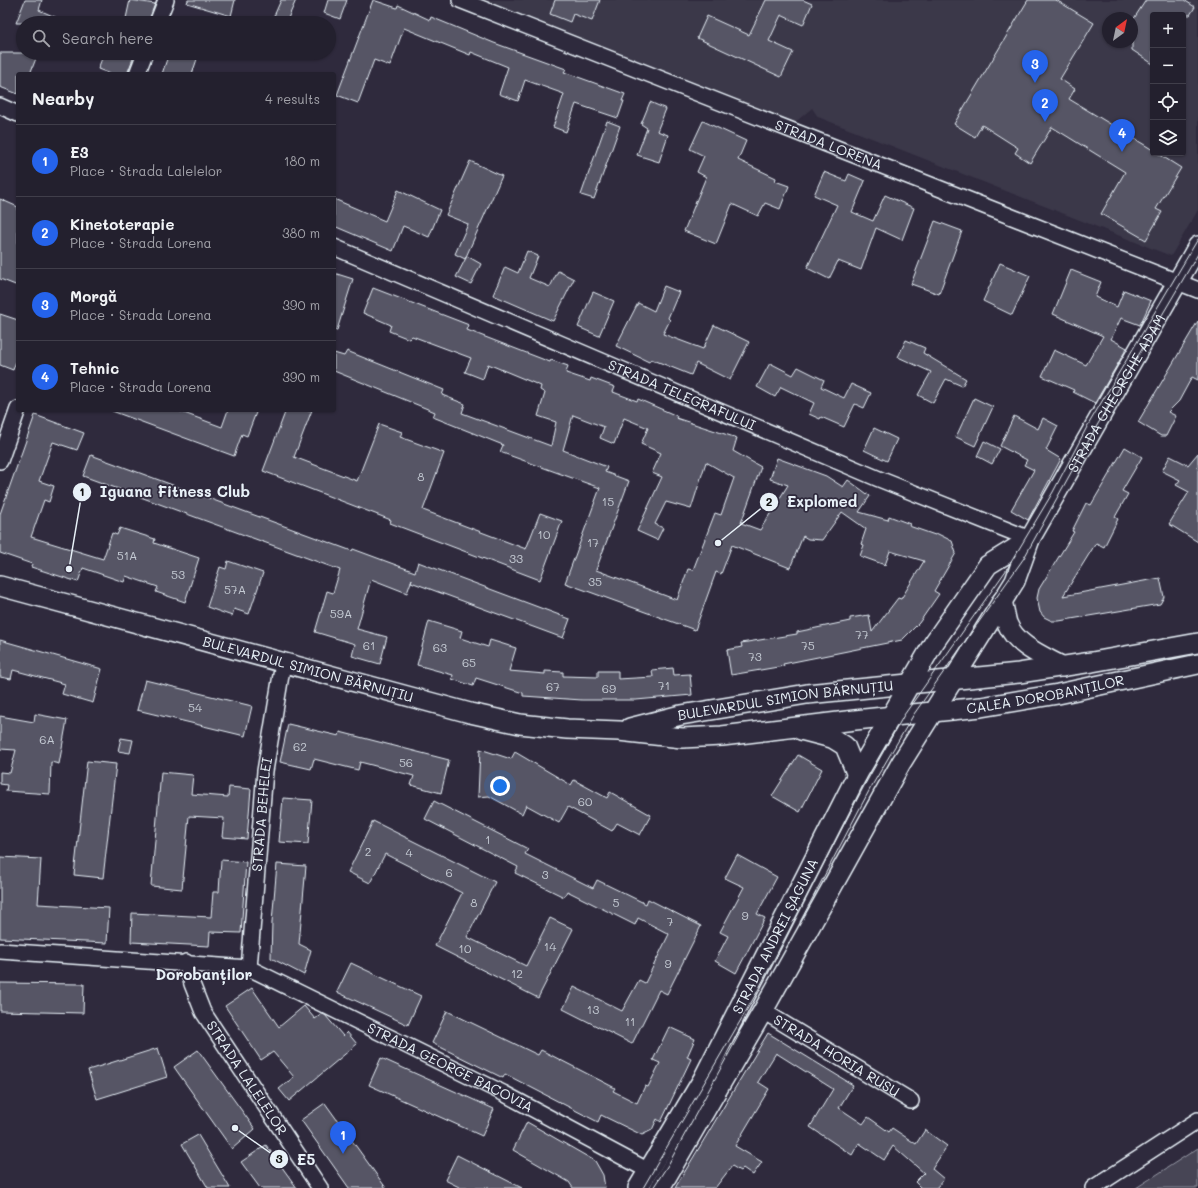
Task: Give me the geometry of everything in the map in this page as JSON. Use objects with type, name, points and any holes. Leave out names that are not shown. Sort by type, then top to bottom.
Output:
[{"type":"main road","name":"STRADA GHEORGHE ADAM","points":[[932,712],[1015,580],[1030,539],[1198,246]]},
{"type":"main road","name":"STRADA GHEORGHE ADAM","points":[[910,684],[940,633],[988,565],[1030,539]]},
{"type":"main road","name":"BULEVARDUL SIMION BĂRNUȚIU","points":[[0,586],[470,713],[520,724],[567,730],[619,730],[682,738],[756,733],[793,727],[891,716]]},
{"type":"main road","points":[[1002,601],[1008,623],[1019,641],[1063,667]]},
{"type":"main road","name":"CALEA DOROBANȚILOR","points":[[953,680],[1063,667],[1198,643]]},
{"type":"main road","name":"CALEA DOROBANȚILOR","points":[[891,716],[980,707],[1058,694],[1198,664]]},
{"type":"main road","name":"BULEVARDUL SIMION BĂRNUȚIU","points":[[619,730],[681,715],[807,694],[953,680]]},
{"type":"main road","name":"STRADA ANDREI ȘAGUNA","points":[[638,1188],[703,1079],[857,775],[910,684]]},
{"type":"main road","name":"STRADA ANDREI ȘAGUNA","points":[[660,1188],[763,1011],[897,770],[932,712]]},
{"type":"main road","points":[[793,727],[832,738],[845,746],[857,775]]},
{"type":"street","points":[[160,16],[166,0]]},
{"type":"street","name":"STRADA LORENA","points":[[460,0],[1198,290]]},
{"type":"street","points":[[138,72],[142,60]]},
{"type":"street","points":[[0,106],[16,113]]},
{"type":"street","name":"STRADA TELEGRAFULUI","points":[[336,249],[879,479],[1030,539]]},
{"type":"street","points":[[0,461],[17,412]]},
{"type":"street","name":"STRADA BEHELEI","points":[[249,968],[265,771],[283,663]]},
{"type":"street","points":[[0,951],[186,962],[249,968]]},
{"type":"street","name":"STRADA LALELELOR","points":[[186,962],[192,984],[203,1012],[320,1188]]},
{"type":"street","name":"STRADA GEORGE BACOVIA","points":[[249,968],[503,1093],[649,1171]]},
{"type":"street","name":"STRADA HORIA RUSU","points":[[763,1011],[911,1101]]},
{"type":"street","points":[[1093,1188],[1198,1120]]},
{"type":"shaded area","points":[[481,0],[1198,0],[1198,210],[1171,256],[818,117],[812,108],[792,125]]},
{"type":"shaded area","points":[[1198,1148],[1198,1188],[1136,1188]]},
{"type":"building","points":[[25,0],[42,0],[39,10],[53,16],[19,16]]},
{"type":"building","points":[[130,0],[155,4],[151,16],[127,16]]},
{"type":"building","points":[[188,0],[235,0],[231,16],[187,3]]},
{"type":"building","points":[[281,0],[296,0],[289,16],[274,16]]},
{"type":"building","points":[[328,0],[347,0],[340,19],[336,16],[324,13]]},
{"type":"building","points":[[373,0],[397,8],[398,5],[430,20],[431,17],[494,43],[566,69],[564,72],[625,94],[618,118],[576,104],[566,132],[553,127],[564,94],[525,80],[518,101],[499,94],[508,67],[471,52],[470,55],[404,28],[390,66],[374,60],[358,103],[337,95]]},
{"type":"building","points":[[555,0],[600,0],[592,21],[573,14],[570,22],[550,14]]},
{"type":"building","points":[[766,0],[803,0],[812,4],[803,25],[781,15],[769,41],[793,52],[781,77],[697,38],[707,16],[749,35]]},
{"type":"building","points":[[1028,0],[1056,0],[1094,23],[1060,79],[1075,89],[1069,99],[1150,148],[1150,156],[1162,156],[1181,168],[1156,209],[1162,212],[1146,240],[1101,214],[1125,172],[1052,127],[1030,163],[1015,153],[1018,148],[982,125],[975,137],[954,124]]},
{"type":"building","points":[[1146,0],[1184,0],[1195,7],[1190,15],[1186,15],[1186,12],[1150,12],[1150,62],[1132,50],[1132,48],[1138,48],[1138,12]]},
{"type":"building","points":[[0,53],[16,53],[16,60],[35,60],[31,72],[16,72],[16,93],[0,87]]},
{"type":"building","points":[[101,60],[132,60],[128,72],[106,72],[98,69]]},
{"type":"building","points":[[167,60],[197,60],[193,72],[163,72]]},
{"type":"building","points":[[650,102],[666,109],[657,131],[668,135],[659,162],[637,155],[647,128],[641,124]]},
{"type":"building","points":[[607,121],[620,126],[594,199],[581,195]]},
{"type":"building","points":[[703,121],[746,141],[738,160],[776,178],[775,181],[789,186],[780,209],[765,203],[758,216],[732,204],[716,244],[684,231],[706,177],[697,172],[704,156],[690,149]]},
{"type":"building","points":[[470,161],[502,176],[465,259],[455,254],[468,224],[446,215]]},
{"type":"building","points":[[824,172],[846,181],[849,174],[865,181],[852,212],[873,221],[885,195],[914,208],[902,240],[876,228],[861,270],[838,261],[829,279],[807,268],[837,205],[814,195]]},
{"type":"building","points":[[398,190],[440,210],[429,237],[403,226],[393,251],[336,227],[336,200],[385,221]]},
{"type":"building","points":[[0,199],[16,206],[16,285],[0,279]]},
{"type":"building","points":[[935,221],[962,231],[939,294],[911,284]]},
{"type":"building","points":[[527,251],[538,256],[529,278],[550,287],[558,271],[574,279],[553,321],[493,295],[505,267],[518,273]]},
{"type":"building","points":[[467,256],[481,264],[471,284],[456,277]]},
{"type":"building","points":[[1000,263],[1030,276],[1012,315],[983,301]]},
{"type":"building","points":[[1071,270],[1101,282],[1095,297],[1117,307],[1124,290],[1151,301],[1140,325],[1121,318],[1111,339],[1127,348],[1095,403],[1073,392],[1074,390],[1042,376],[1054,350],[1086,365],[1103,336],[1053,314]]},
{"type":"building","points":[[336,274],[353,279],[336,330]]},
{"type":"building","points":[[664,286],[679,292],[668,318],[670,320],[663,334],[703,349],[714,325],[749,342],[730,380],[696,363],[691,375],[651,359],[649,362],[616,346],[638,303],[654,311]]},
{"type":"building","points":[[373,288],[469,325],[467,330],[550,362],[551,360],[568,366],[566,373],[590,381],[591,378],[615,387],[613,392],[637,401],[638,399],[677,416],[676,418],[737,438],[733,451],[761,467],[741,523],[760,530],[788,485],[770,479],[777,458],[826,476],[843,487],[848,480],[870,496],[859,512],[888,520],[889,516],[910,524],[909,526],[935,535],[936,533],[952,541],[956,553],[934,591],[939,594],[919,623],[902,640],[783,664],[784,666],[731,675],[727,650],[742,647],[741,643],[797,634],[797,632],[850,621],[850,618],[869,615],[872,632],[898,598],[901,599],[924,561],[890,551],[885,565],[860,556],[864,545],[861,544],[866,529],[842,512],[822,540],[808,539],[803,536],[790,568],[732,545],[721,574],[716,572],[695,630],[565,583],[600,488],[500,452],[503,445],[433,417],[435,412],[336,372],[336,354],[344,356],[347,351],[444,390],[442,395],[465,404],[462,413],[551,446],[556,422],[538,416],[545,393],[540,390],[541,386],[488,364],[483,379],[465,372],[471,358],[412,336],[409,339],[389,331],[391,325],[363,313]],"holes":[[[573,415],[604,427],[600,438],[614,444],[624,418],[648,428],[641,444],[661,453],[652,473],[662,477],[637,531],[657,540],[663,528],[655,524],[666,502],[691,509],[706,462],[734,478],[721,515],[715,513],[693,570],[688,569],[677,600],[596,570],[629,481],[605,472],[607,467],[563,450]]]},
{"type":"building","points":[[593,292],[614,301],[599,336],[578,327]]},
{"type":"building","points":[[0,314],[16,319],[16,362],[13,370],[0,365]]},
{"type":"building","points":[[1198,321],[1198,380],[1192,377],[1179,401],[1168,412],[1176,416],[1166,436],[1161,436],[1138,422]]},
{"type":"building","points":[[906,340],[925,348],[923,353],[966,379],[962,386],[946,379],[933,403],[918,395],[931,372],[898,357]]},
{"type":"building","points":[[770,363],[793,375],[798,367],[824,380],[821,387],[844,398],[851,384],[871,393],[864,408],[855,404],[844,427],[821,417],[820,419],[809,414],[814,403],[781,387],[775,397],[757,387]]},
{"type":"building","points":[[974,398],[993,407],[975,446],[956,437]]},
{"type":"building","points":[[115,412],[181,412],[222,427],[227,412],[256,412],[247,436],[242,434],[234,456]]},
{"type":"building","points":[[285,412],[311,412],[294,457],[357,481],[379,424],[402,432],[400,437],[444,453],[423,510],[526,549],[540,513],[562,521],[540,580],[390,523],[391,520],[263,471]]},
{"type":"building","points":[[35,415],[84,433],[77,450],[53,442],[39,481],[54,486],[49,502],[44,500],[31,537],[103,559],[112,533],[117,535],[120,528],[155,539],[154,543],[199,558],[185,602],[156,592],[158,587],[126,576],[124,582],[83,568],[78,582],[31,567],[32,564],[0,553],[0,514]]},
{"type":"building","points":[[1014,416],[1038,429],[1043,418],[1058,426],[1046,450],[1061,459],[1028,520],[1011,510],[1034,470],[1024,465],[1027,460],[1000,446]]},
{"type":"building","points":[[874,428],[897,439],[887,461],[864,450]]},
{"type":"building","points":[[984,441],[1000,449],[992,464],[977,456]]},
{"type":"building","points":[[1125,447],[1142,457],[1122,491],[1128,494],[1115,517],[1118,519],[1104,547],[1096,543],[1063,596],[1160,578],[1164,597],[1160,604],[1052,621],[1044,617],[1040,612],[1037,598],[1039,589],[1074,532],[1072,531],[1086,503],[1091,505]]},
{"type":"building","points":[[1198,453],[1198,542],[1169,524],[1189,492],[1176,485],[1180,480],[1162,471],[1170,456],[1188,465]]},
{"type":"building","points":[[91,455],[352,551],[353,549],[415,572],[418,562],[570,619],[563,638],[411,582],[412,579],[407,593],[371,579],[357,629],[387,637],[380,664],[352,656],[355,644],[315,632],[327,591],[333,593],[340,570],[83,476]]},
{"type":"building","points":[[228,561],[263,573],[249,614],[234,609],[232,616],[207,607],[220,567],[226,569]]},
{"type":"building","points":[[429,621],[462,631],[460,638],[488,647],[490,640],[516,648],[509,671],[545,674],[545,671],[563,672],[563,676],[598,677],[598,671],[618,671],[618,679],[653,677],[652,670],[673,668],[674,675],[690,674],[692,695],[636,700],[582,700],[523,696],[523,693],[476,678],[473,686],[452,679],[453,675],[417,665]]},
{"type":"building","points":[[0,640],[102,669],[93,703],[62,694],[65,684],[13,670],[11,679],[0,677]]},
{"type":"building","points":[[145,680],[252,706],[245,736],[137,710]]},
{"type":"building","points":[[35,714],[67,720],[59,764],[51,762],[50,794],[6,791],[7,785],[0,784],[0,772],[10,773],[16,750],[0,749],[0,716],[34,722]]},
{"type":"building","points":[[288,724],[339,736],[340,732],[449,760],[441,793],[411,785],[414,776],[360,762],[358,770],[314,759],[311,769],[280,762]]},
{"type":"building","points":[[121,738],[133,740],[130,753],[118,751]]},
{"type":"building","points":[[480,749],[511,759],[515,752],[571,785],[574,780],[607,798],[610,792],[651,815],[640,835],[617,823],[612,831],[568,807],[559,823],[526,805],[522,814],[489,796],[478,797]]},
{"type":"building","points":[[798,755],[822,769],[800,812],[772,796]]},
{"type":"building","points":[[87,761],[116,764],[103,878],[74,875]]},
{"type":"building","points":[[161,772],[193,775],[191,794],[228,797],[229,787],[251,789],[247,839],[222,837],[224,818],[189,816],[182,889],[151,886]]},
{"type":"building","points":[[283,798],[312,800],[308,844],[279,842]]},
{"type":"building","points":[[434,801],[528,849],[525,854],[593,888],[597,880],[646,904],[648,899],[701,926],[667,994],[659,990],[632,1044],[563,1009],[574,987],[622,1011],[639,980],[645,983],[669,934],[638,918],[635,925],[567,891],[564,897],[515,873],[518,867],[425,819]]},
{"type":"building","points":[[373,821],[495,882],[467,937],[526,966],[550,918],[573,929],[538,998],[435,946],[462,893],[385,854],[370,883],[348,872]]},
{"type":"building","points":[[737,855],[777,877],[757,914],[765,918],[736,973],[715,961],[728,936],[720,932],[744,887],[725,878]]},
{"type":"building","points":[[0,857],[41,859],[38,904],[109,908],[107,943],[0,938]]},
{"type":"building","points":[[221,860],[246,862],[241,933],[210,932],[209,946],[131,942],[132,913],[211,917],[213,892],[219,892]]},
{"type":"building","points":[[277,864],[306,866],[299,944],[311,950],[304,975],[271,958],[272,922]]},
{"type":"building","points":[[351,963],[421,996],[408,1025],[337,992]]},
{"type":"building","points":[[0,983],[84,984],[83,1013],[0,1011]]},
{"type":"building","points":[[252,988],[279,1027],[304,1006],[315,1019],[322,1014],[325,1015],[343,1036],[347,1032],[357,1044],[289,1101],[279,1089],[294,1077],[273,1052],[261,1060],[225,1006]]},
{"type":"building","points":[[447,1011],[538,1055],[541,1050],[615,1088],[613,1091],[637,1103],[645,1086],[648,1087],[660,1063],[653,1060],[669,1027],[695,1039],[687,1057],[691,1059],[661,1122],[657,1119],[652,1130],[642,1135],[601,1115],[598,1122],[505,1074],[503,1078],[432,1043]]},
{"type":"building","points":[[768,1033],[853,1085],[839,1108],[863,1124],[868,1117],[889,1132],[892,1128],[916,1144],[925,1130],[947,1146],[932,1169],[944,1179],[936,1188],[921,1188],[915,1182],[924,1173],[893,1146],[884,1160],[859,1143],[852,1155],[810,1127],[833,1089],[776,1053],[758,1082],[769,1089],[735,1146],[762,1162],[753,1175],[743,1168],[740,1171],[732,1166],[715,1188],[675,1188]]},
{"type":"building","points":[[158,1048],[167,1077],[97,1099],[88,1070]]},
{"type":"building","points":[[198,1050],[255,1129],[232,1149],[174,1067]]},
{"type":"building","points":[[381,1058],[494,1109],[482,1136],[369,1085]]},
{"type":"building","points":[[325,1103],[386,1188],[349,1188],[301,1120]]},
{"type":"building","points":[[527,1122],[595,1161],[603,1175],[605,1188],[573,1188],[569,1182],[513,1150]]},
{"type":"building","points":[[198,1135],[230,1188],[208,1188],[182,1144]]},
{"type":"building","points":[[266,1145],[297,1188],[260,1188],[241,1162]]},
{"type":"building","points":[[457,1155],[522,1188],[461,1188],[445,1180]]},
{"type":"tram line","points":[[643,1188],[756,994],[864,786],[904,715],[1007,569],[1053,492],[1088,425],[1198,239]]},
{"type":"tram line","points":[[800,922],[870,789],[914,714],[1024,558],[1095,429],[1198,254]]},
{"type":"tram line","points":[[653,1188],[668,1165],[740,1033]]},
{"type":"place","name":"Morgă","points":[[1035,83]]},
{"type":"place","name":"Kinetoterapie","points":[[1045,122]]},
{"type":"place","name":"Tehnic","points":[[1122,152]]},
{"type":"place","name":"Explomed","points":[[718,543]]},
{"type":"place","name":"Iguana Fitness Club","points":[[69,569]]},
{"type":"place","name":"E5","points":[[235,1128]]},
{"type":"place","name":"E3","points":[[343,1154]]},
{"type":"district","name":"Dorobanților","points":[[204,975]]}]
